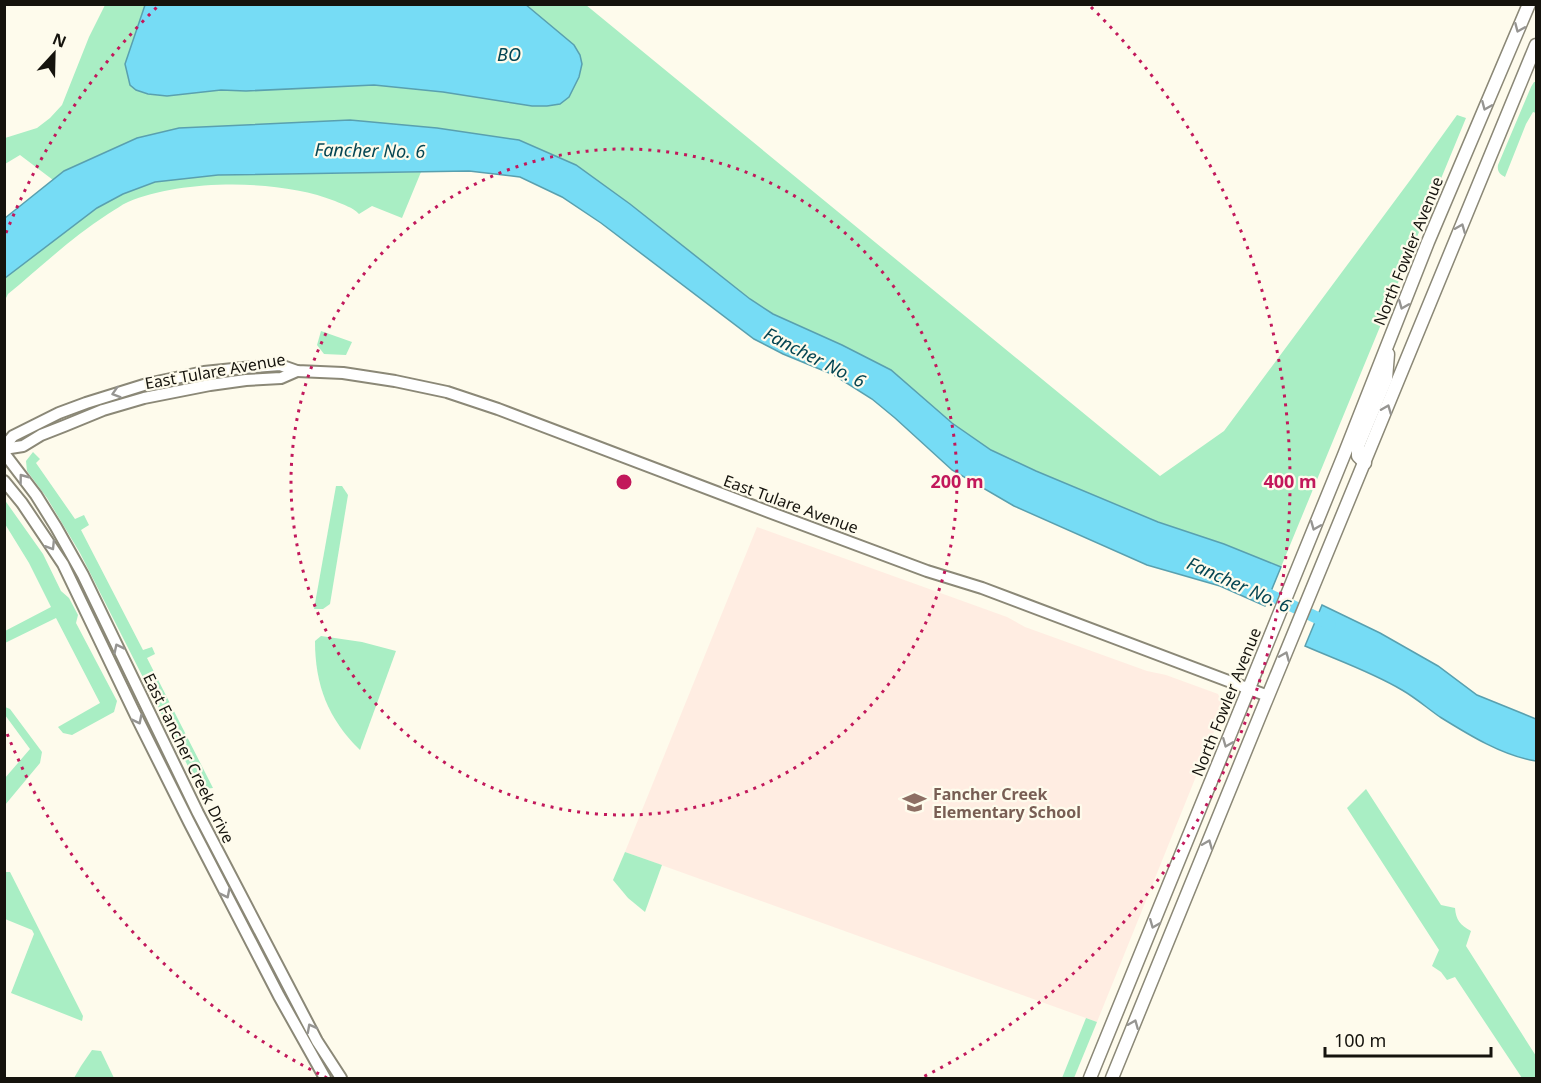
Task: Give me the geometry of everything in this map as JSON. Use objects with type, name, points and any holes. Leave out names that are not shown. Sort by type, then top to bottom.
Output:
[{"type":"main road","name":"North Fowler Avenue","points":[[1090,1078],[1152,930],[1428,242],[1529,4]]},
{"type":"main road","points":[[1112,1078],[1536,45]]},
{"type":"main road","points":[[1365,463],[1358,456],[1358,447],[1386,379],[1390,338]]},
{"type":"street","name":"East Tulare Avenue","points":[[4,450],[13,436],[59,413],[147,384],[204,372],[280,365],[297,371],[343,373],[395,381],[447,392],[498,409],[769,513],[927,571],[982,588],[1268,696]]},
{"type":"street","name":"East Fancher Creek Drive","points":[[4,450],[36,495],[83,575],[198,813],[317,1041],[341,1078]]},
{"type":"street","name":"East Fancher Creek Drive","points":[[4,481],[22,503],[63,564],[189,822],[279,996],[325,1078]]},
{"type":"shaded area","name":"Fancher Creek Elementary School","points":[[757,527],[1007,617],[1025,627],[1218,694],[1224,707],[1097,1022],[625,852]]},
{"type":"green space","points":[[105,5],[586,5],[1160,476],[1224,431],[1457,115],[1466,118],[1281,567],[1224,544],[1158,522],[991,450],[952,423],[891,370],[773,314],[750,299],[630,204],[576,165],[519,140],[179,128],[137,138],[64,171],[53,180],[20,155],[5,164],[5,138],[37,128],[62,105],[89,37]]},
{"type":"green space","points":[[1534,82],[1536,82],[1536,113],[1533,112],[1526,124],[1505,177],[1499,172],[1498,165]]},
{"type":"green space","points":[[421,172],[402,218],[372,206],[359,214],[345,205],[313,194],[260,186],[203,186],[150,194],[125,203],[69,242],[8,294],[5,300],[4,278],[97,208],[123,194],[155,182],[218,175]]},
{"type":"green space","points":[[321,331],[352,342],[346,355],[324,354],[317,345]]},
{"type":"green space","points":[[33,452],[40,459],[36,463],[75,519],[84,515],[89,525],[81,530],[143,650],[152,647],[155,654],[147,658],[213,788],[204,789],[197,784],[80,553],[47,498],[27,471],[26,461]]},
{"type":"green space","points":[[336,486],[342,486],[348,495],[330,604],[323,609],[314,609]]},
{"type":"green space","points":[[4,499],[43,554],[61,591],[69,598],[78,615],[76,623],[117,701],[114,712],[72,735],[63,733],[58,727],[100,703],[56,618],[5,643],[5,631],[51,607],[29,563],[5,524]]},
{"type":"green space","points":[[321,636],[362,642],[396,651],[360,750],[339,726],[321,687],[315,641]]},
{"type":"green space","points":[[5,707],[10,709],[42,752],[40,763],[5,805],[5,778],[30,749],[5,715]]},
{"type":"green space","points":[[1366,789],[1441,905],[1455,908],[1459,922],[1471,931],[1466,946],[1536,1056],[1536,1078],[1522,1078],[1455,977],[1447,980],[1432,966],[1439,950],[1347,808]]},
{"type":"green space","points":[[625,852],[662,865],[645,912],[628,898],[613,880]]},
{"type":"green space","points":[[5,872],[10,872],[83,1016],[82,1021],[11,993],[34,934],[32,930],[5,919]]},
{"type":"green space","points":[[1086,1018],[1097,1022],[1074,1078],[1062,1078]]},
{"type":"green space","points":[[92,1050],[101,1051],[114,1078],[74,1078]]},
{"type":"water","name":"BO","points":[[525,4],[574,45],[580,55],[582,64],[579,77],[569,97],[560,104],[532,106],[443,92],[374,85],[246,91],[221,90],[167,96],[136,90],[130,85],[125,64],[145,5]]},
{"type":"water","points":[[350,120],[437,128],[519,140],[576,165],[630,204],[750,299],[773,314],[891,370],[952,423],[991,450],[1158,522],[1224,544],[1281,567],[1265,606],[1220,586],[1147,565],[1014,506],[952,470],[872,399],[834,375],[754,339],[601,223],[562,197],[520,177],[469,171],[218,175],[155,182],[123,194],[97,208],[5,278],[5,218],[64,171],[137,138],[179,128]]},
{"type":"water","points":[[1322,605],[1380,633],[1438,666],[1477,695],[1536,719],[1536,761],[1511,755],[1486,744],[1391,684],[1305,646]]},
{"type":"waterway","name":"Fancher No. 6","points":[[1257,589],[1330,624]]},
{"type":"place","name":"Fancher Creek Elementary School","points":[[915,803]]}]
